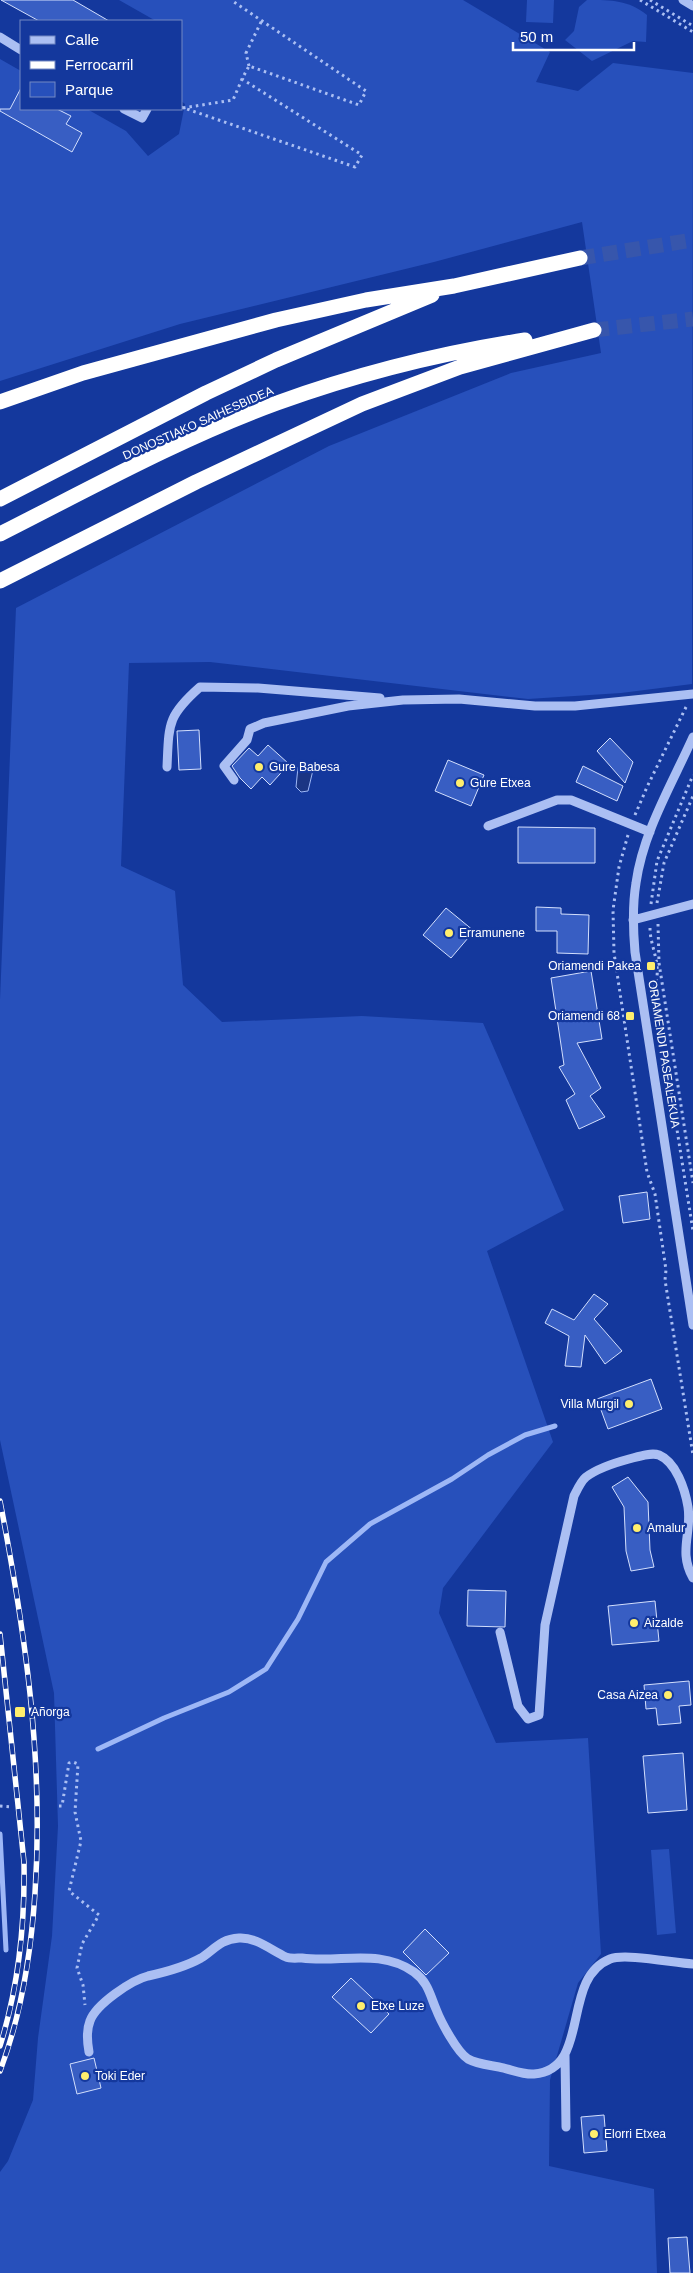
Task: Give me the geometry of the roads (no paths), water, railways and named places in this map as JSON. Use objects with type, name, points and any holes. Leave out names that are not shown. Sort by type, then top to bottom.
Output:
[{"type":"highway","points":[[1,402],[102,368],[276,320],[366,300],[454,286],[580,258]]},
{"type":"highway","name":"DONOSTIAKO SAIHESBIDEA","points":[[0,499],[206,393],[276,360],[454,286]]},
{"type":"highway","name":"DONOSTIAKO SAIHESBIDEA","points":[[0,534],[160,454],[276,404],[334,384],[391,367],[445,354],[594,330],[460,367],[362,404],[282,440],[84,537]]},
{"type":"highway","points":[[0,581],[84,537]]},
{"type":"highway","points":[[0,591],[84,537]]},
{"type":"street","points":[[683,0],[693,6]]},
{"type":"street","points":[[0,37],[20,49]]},
{"type":"street","points":[[126,110],[142,118],[146,110]]},
{"type":"street","points":[[167,767],[171,719],[182,702],[200,687],[258,688],[403,700]]},
{"type":"street","points":[[234,780],[224,766],[247,740],[250,729],[264,723],[348,706],[403,700],[459,699],[535,706],[575,706],[693,694]]},
{"type":"street","name":"ORIAMENDI PASEALEKUA","points":[[693,737],[650,832],[636,882],[632,920],[635,952],[693,1325]]},
{"type":"street","points":[[488,826],[556,800],[571,800],[650,832]]},
{"type":"street","points":[[632,920],[693,904]]},
{"type":"street","points":[[500,1632],[518,1706],[528,1719],[539,1715],[545,1625],[574,1496],[585,1477],[610,1465],[637,1457],[657,1454],[670,1462],[682,1484],[688,1508],[685,1554],[687,1568],[693,1578]]},
{"type":"street","points":[[89,2052],[87,2031],[90,2018],[112,1995],[141,1977],[180,1968],[203,1957],[214,1946],[239,1938],[253,1940],[287,1957],[321,1961],[375,1958],[390,1960],[402,1965],[415,1973],[427,1985],[442,2024],[467,2058],[484,2065],[532,2074],[548,2072],[559,2064],[565,2055]]},
{"type":"street","points":[[566,2127],[565,2055],[584,1984],[597,1969],[610,1959],[625,1958],[693,1964]]},
{"type":"waterway","points":[[98,1749],[164,1718],[229,1692],[266,1669],[298,1619],[326,1562],[370,1524],[452,1479],[488,1455],[525,1435],[555,1426]]},
{"type":"waterway","points":[[0,1834],[6,1950]]},
{"type":"tunnel","points":[[580,258],[693,240]]},
{"type":"tunnel","points":[[594,330],[693,319]]},
{"type":"railway","points":[[0,1501],[24,1647],[30,1696],[37,1794],[35,1893],[28,1961],[20,2005],[0,2071]]},
{"type":"railway","points":[[0,1634],[24,1862],[20,1955],[7,2023],[0,2046]]},
{"type":"place","name":"Gure Babesa","points":[[259,767]]},
{"type":"place","name":"Gure Etxea","points":[[460,783]]},
{"type":"place","name":"Erramunene","points":[[449,933]]},
{"type":"place","name":"Oriamendi Pakea","points":[[651,966]]},
{"type":"place","name":"Oriamendi 68","points":[[630,1016]]},
{"type":"place","name":"Villa Murgil","points":[[629,1404]]},
{"type":"place","name":"Amalur","points":[[637,1528]]},
{"type":"place","name":"Aizalde","points":[[634,1623]]},
{"type":"place","name":"Casa Aizea","points":[[668,1695]]},
{"type":"place","name":"Añorga","points":[[20,1712]]},
{"type":"place","name":"Etxe Luze","points":[[361,2006]]},
{"type":"place","name":"Toki Eder","points":[[85,2076]]},
{"type":"place","name":"Elorri Etxea","points":[[594,2134]]}]
